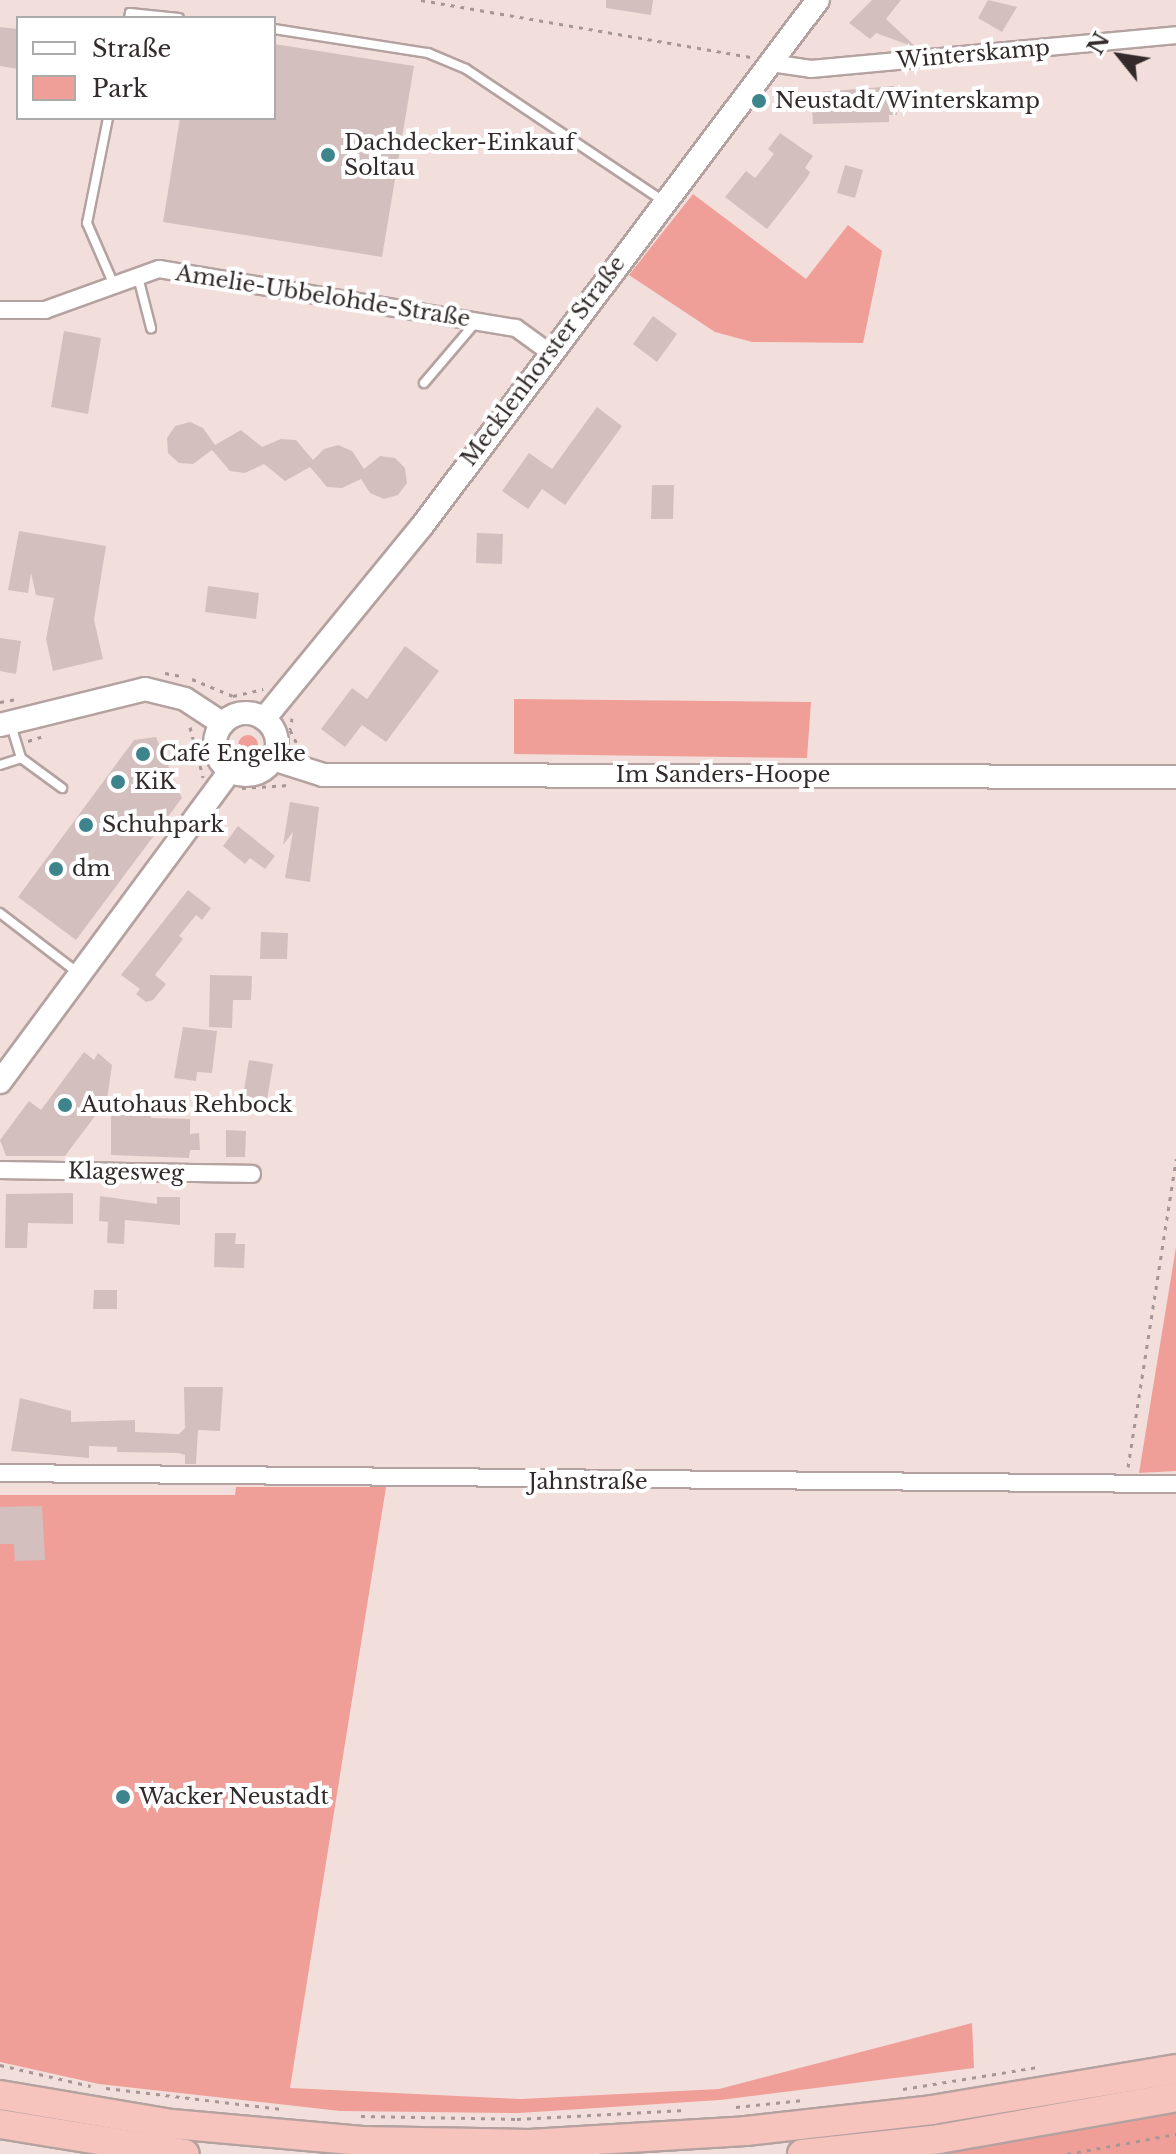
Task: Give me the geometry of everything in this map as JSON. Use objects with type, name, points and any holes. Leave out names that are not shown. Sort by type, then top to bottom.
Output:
[{"type":"highway","points":[[0,2095],[172,2124],[362,2141],[529,2144],[746,2131],[932,2110],[1176,2069]]},
{"type":"highway","points":[[802,2154],[939,2139],[1176,2097]]},
{"type":"highway","points":[[0,2124],[110,2145],[185,2154]]},
{"type":"highway","points":[[110,2145],[139,2154]]},
{"type":"street","name":"Mecklenhorster Straße","points":[[264,719],[422,526],[549,352],[818,0]]},
{"type":"street","name":"Winterskamp","points":[[771,63],[811,69],[1176,35]]},
{"type":"street","name":"Amelie-Ubbelohde-Straße","points":[[0,310],[45,310],[159,269],[516,328],[549,352]]},
{"type":"street","points":[[5,724],[145,689],[185,699],[223,724]]},
{"type":"street","points":[[238,715],[264,719],[276,738],[273,759],[257,773],[230,771],[216,753],[223,724],[238,715]]},
{"type":"street","name":"Im Sanders-Hoope","points":[[273,759],[296,770],[323,775],[1176,777]]},
{"type":"street","points":[[3,1071],[81,975],[230,771]]},
{"type":"street","name":"Klagesweg","points":[[0,1170],[252,1174]]},
{"type":"street","name":"Jahnstraße","points":[[0,1473],[1125,1486],[1176,1484]]},
{"type":"lane","points":[[129,16],[130,13],[159,16]]},
{"type":"lane","points":[[276,29],[428,53],[466,69],[665,202]]},
{"type":"lane","points":[[108,120],[87,223],[114,286]]},
{"type":"lane","points":[[138,277],[151,328]]},
{"type":"lane","points":[[424,383],[476,322]]},
{"type":"lane","points":[[5,724],[21,758],[62,788]]},
{"type":"lane","points":[[0,765],[21,758]]},
{"type":"lane","points":[[0,913],[81,975]]},
{"type":"path","points":[[421,0],[723,49],[771,63]]},
{"type":"path","points":[[218,692],[233,696],[267,686]]},
{"type":"path","points":[[296,770],[305,752],[290,730],[298,709]]},
{"type":"path","points":[[191,727],[204,777]]},
{"type":"path","points":[[1125,1486],[1176,1159]]},
{"type":"path","points":[[0,2065],[99,2087],[295,2111]]},
{"type":"path","points":[[894,2090],[1045,2066]]},
{"type":"path","points":[[728,2108],[818,2098]]},
{"type":"path","points":[[355,2116],[517,2119],[698,2109]]},
{"type":"path","points":[[1067,2154],[1176,2134]]},
{"type":"green space","points":[[693,194],[806,279],[848,225],[882,251],[863,343],[752,342],[715,332],[629,275]]},
{"type":"green space","points":[[514,699],[811,702],[807,758],[514,754]]},
{"type":"green space","points":[[248,735],[255,738],[258,745],[255,752],[248,755],[241,752],[238,745],[241,738]]},
{"type":"green space","points":[[1176,1247],[1176,1471],[1139,1473]]},
{"type":"green space","name":"Wacker Neustadt","points":[[236,1487],[386,1487],[290,2088],[521,2099],[719,2089],[972,2023],[974,2068],[720,2100],[519,2113],[340,2111],[99,2084],[0,2062],[0,1495],[235,1495]]},
{"type":"green space","points":[[1176,2109],[1176,2154],[946,2154],[1102,2123]]},
{"type":"building","points":[[606,0],[653,0],[651,15],[606,8]]},
{"type":"building","points":[[872,0],[901,0],[886,19],[917,48],[876,33],[870,39],[849,23]]},
{"type":"building","points":[[988,0],[1017,7],[1002,32],[978,18]]},
{"type":"building","points":[[0,27],[16,29],[16,69],[0,66]]},
{"type":"building","points":[[276,44],[414,66],[382,257],[163,222],[180,120],[276,120]]},
{"type":"building","points":[[894,86],[897,115],[889,115],[889,122],[813,124],[812,108],[821,107],[820,92]]},
{"type":"building","points":[[780,133],[813,156],[805,168],[810,172],[807,178],[767,229],[725,197],[746,171],[755,178],[774,154],[768,149]]},
{"type":"building","points":[[845,165],[863,170],[855,198],[837,193]]},
{"type":"building","points":[[653,316],[677,334],[657,362],[633,344]]},
{"type":"building","points":[[64,331],[101,338],[88,414],[51,407]]},
{"type":"building","points":[[597,407],[622,426],[565,505],[542,489],[528,509],[502,491],[529,453],[552,469]]},
{"type":"building","points":[[190,422],[203,428],[215,445],[241,430],[262,447],[281,439],[296,440],[313,460],[324,449],[338,445],[352,451],[364,469],[380,456],[395,458],[405,468],[407,483],[398,495],[384,499],[370,493],[361,479],[342,488],[327,487],[310,467],[285,481],[264,464],[245,473],[230,471],[212,450],[193,464],[179,463],[168,453],[167,438],[175,426]]},
{"type":"building","points":[[652,485],[674,485],[673,519],[651,519]]},
{"type":"building","points":[[19,531],[106,546],[94,620],[103,659],[53,671],[46,639],[54,598],[36,595],[31,573],[28,593],[8,590]]},
{"type":"building","points":[[477,533],[503,534],[502,564],[476,563]]},
{"type":"building","points":[[208,586],[259,593],[256,619],[205,612]]},
{"type":"building","points":[[0,638],[21,641],[16,674],[0,671]]},
{"type":"building","points":[[405,646],[439,671],[386,742],[362,725],[345,747],[321,729],[352,688],[367,699]]},
{"type":"building","points":[[156,737],[182,798],[76,940],[18,897],[134,740]]},
{"type":"building","points":[[290,802],[319,807],[310,882],[285,878],[293,832],[283,845]]},
{"type":"building","points":[[238,826],[275,856],[265,869],[250,858],[245,864],[223,846]]},
{"type":"building","points":[[188,890],[211,908],[202,920],[196,915],[179,936],[183,939],[155,975],[166,984],[153,1000],[146,1002],[136,994],[140,989],[121,975]]},
{"type":"building","points":[[261,932],[288,933],[287,959],[260,959]]},
{"type":"building","points":[[210,975],[252,976],[251,1000],[233,1000],[232,1028],[209,1027]]},
{"type":"building","points":[[183,1027],[217,1031],[212,1073],[197,1072],[196,1081],[174,1078]]},
{"type":"building","name":"Autohaus Rehbock","points":[[84,1052],[94,1060],[98,1053],[112,1065],[107,1100],[65,1156],[6,1156],[0,1140],[29,1101],[41,1110]]},
{"type":"building","points":[[249,1060],[273,1064],[267,1100],[243,1096]]},
{"type":"building","points":[[111,1100],[152,1103],[151,1118],[190,1119],[190,1134],[199,1133],[200,1150],[190,1150],[189,1158],[111,1155]]},
{"type":"building","points":[[226,1130],[246,1131],[245,1157],[226,1157]]},
{"type":"building","points":[[73,1193],[73,1224],[28,1223],[27,1248],[5,1248],[6,1194]]},
{"type":"building","points":[[100,1196],[157,1204],[157,1197],[180,1197],[180,1225],[125,1220],[124,1244],[107,1243],[108,1222],[99,1221]]},
{"type":"building","points":[[215,1233],[236,1233],[235,1244],[245,1244],[244,1268],[214,1267]]},
{"type":"building","points":[[94,1290],[117,1290],[117,1309],[93,1309]]},
{"type":"building","points":[[184,1387],[223,1387],[220,1431],[198,1430],[196,1464],[185,1464],[185,1455],[178,1453],[117,1452],[117,1447],[89,1446],[89,1458],[11,1451],[20,1398],[71,1411],[71,1422],[135,1420],[135,1432],[179,1434],[185,1428]]},
{"type":"building","points":[[42,1506],[45,1560],[15,1561],[14,1544],[0,1544],[0,1507]]},
{"type":"place","name":"Neustadt/Winterskamp","points":[[759,101]]},
{"type":"place","name":"Dachdecker-Einkauf Soltau","points":[[328,155]]},
{"type":"place","name":"Café Engelke","points":[[143,754]]},
{"type":"place","name":"KiK","points":[[118,782]]},
{"type":"place","name":"Schuhpark","points":[[86,825]]},
{"type":"place","name":"dm","points":[[56,869]]},
{"type":"place","name":"Autohaus Rehbock","points":[[65,1105]]},
{"type":"place","name":"Wacker Neustadt","points":[[123,1797]]}]
